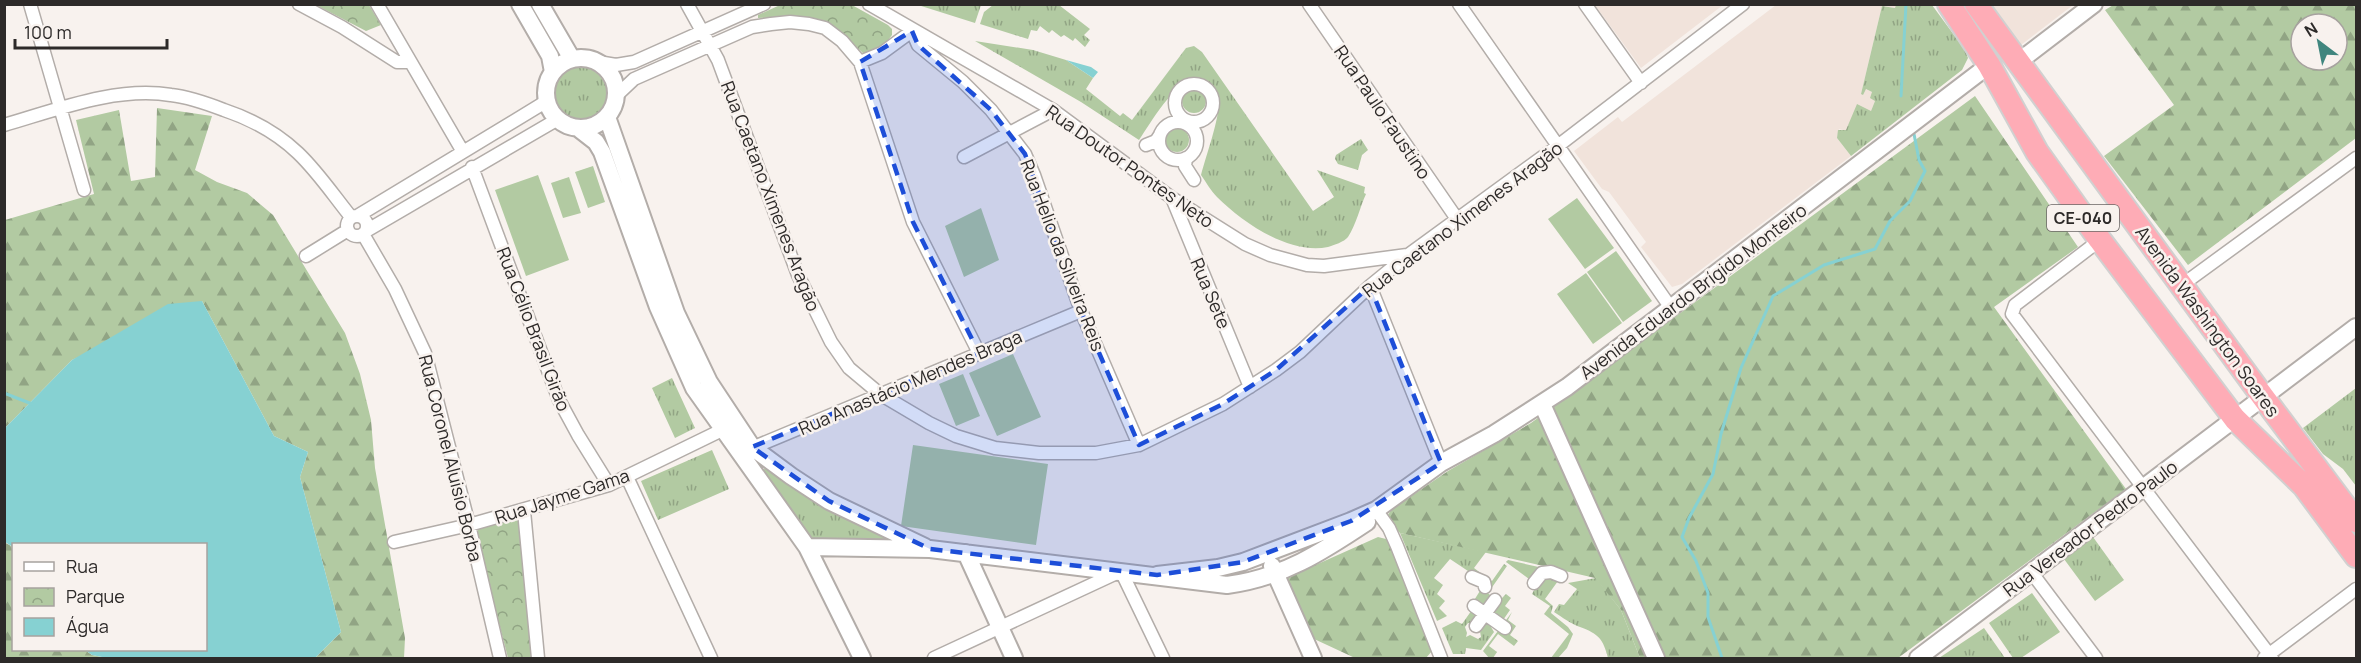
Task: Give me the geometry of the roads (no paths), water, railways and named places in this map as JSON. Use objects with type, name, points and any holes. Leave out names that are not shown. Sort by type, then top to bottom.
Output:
[{"type":"highway","name":"Avenida Washington Soares","points":[[1949,4],[1989,65],[2037,152],[2100,240],[2235,419],[2304,486],[2356,556]]},
{"type":"highway","name":"Avenida Washington Soares","points":[[1976,4],[2356,521]]},
{"type":"main road","points":[[520,4],[550,56],[553,72]]},
{"type":"main road","points":[[540,4],[572,59]]},
{"type":"main road","points":[[2018,62],[2094,4]]},
{"type":"main road","points":[[578,128],[593,125],[607,117],[616,96],[612,76],[598,62],[585,58],[572,59],[561,64],[553,72],[547,86],[547,101],[558,119],[578,128],[596,142],[602,152],[632,212],[676,313],[694,388],[722,430],[746,450],[829,501],[930,549]]},
{"type":"main road","name":"Avenida Eduardo Brígido Monteiro","points":[[807,547],[930,549],[1157,575],[1206,584],[1227,585],[1256,581],[1275,575],[1335,543],[1441,463],[1542,404],[1989,65]]},
{"type":"main road","points":[[607,117],[632,212]]},
{"type":"main road","name":"Rua Vereador Pedro Paulo","points":[[1920,658],[2356,327]]},
{"type":"main road","points":[[684,348],[709,382],[746,450],[807,547],[862,658]]},
{"type":"main road","points":[[1542,404],[1656,658]]},
{"type":"main road","name":"Avenida Eduardo Brígido Monteiro","points":[[1157,575],[1218,568],[1266,554],[1380,508]]},
{"type":"main road","points":[[966,554],[1014,658]]},
{"type":"main road","points":[[1266,554],[1314,658]]},
{"type":"street","points":[[30,4],[84,190]]},
{"type":"street","points":[[299,4],[342,27],[397,62],[410,62]]},
{"type":"street","points":[[377,4],[463,152]]},
{"type":"street","name":"Rua Caetano Ximenes Aragão","points":[[687,4],[718,60],[798,275],[831,342],[849,368],[880,394],[956,436],[995,448],[1040,453],[1096,453],[1139,445],[1223,404],[1250,387],[1300,352],[1370,286],[1408,255],[1559,145],[1743,4]]},
{"type":"street","points":[[598,62],[616,65],[634,62],[764,4]]},
{"type":"street","name":"Rua Doutor Pontes Neto","points":[[869,4],[912,31],[1053,110],[1172,198],[1245,244],[1288,261],[1324,266],[1408,255]]},
{"type":"street","name":"Rua Paulo Faustino","points":[[1309,4],[1457,219]]},
{"type":"street","points":[[1458,4],[1559,145],[1671,308]]},
{"type":"street","points":[[1585,4],[1641,83]]},
{"type":"street","points":[[746,13],[753,27]]},
{"type":"street","points":[[616,96],[634,79],[753,27],[790,22],[825,28],[842,41],[860,62],[913,222],[979,353]]},
{"type":"street","points":[[860,62],[882,53],[912,31]]},
{"type":"street","name":"Rua Helio da Silveira Reis","points":[[912,31],[918,45],[963,82],[991,110],[1025,154],[1081,311],[1139,445]]},
{"type":"street","points":[[1146,145],[1156,141],[1179,91],[1189,84],[1207,88],[1213,99],[1211,111],[1207,116],[1195,150],[1186,158],[1174,160],[1160,148],[1162,132],[1173,123],[1185,124],[1195,131],[1197,143]]},
{"type":"street","points":[[4,125],[99,99],[140,93],[169,94],[201,101],[260,125],[300,155],[352,221],[354,235],[364,233],[472,167],[558,119]]},
{"type":"street","points":[[306,256],[352,221],[547,101]]},
{"type":"street","points":[[1175,103],[1179,114],[1190,121],[1196,122],[1207,116]]},
{"type":"street","points":[[964,157],[1053,110]]},
{"type":"street","points":[[498,130],[508,146]]},
{"type":"street","points":[[1186,158],[1185,166],[1194,180]]},
{"type":"street","points":[[2182,285],[2356,158]]},
{"type":"street","name":"Rua Célio Brasil Girão","points":[[472,167],[559,400],[609,485]]},
{"type":"street","points":[[438,168],[446,183]]},
{"type":"street","name":"Rua Sete","points":[[1172,198],[1250,387]]},
{"type":"street","name":"Rua Coronel Aluisio Borba","points":[[352,221],[366,220],[364,233],[395,289],[425,353],[470,525],[500,658]]},
{"type":"street","points":[[2100,240],[2015,305],[2012,314],[2268,657],[2356,590]]},
{"type":"street","points":[[1370,286],[1441,463]]},
{"type":"street","name":"Rua Anastácio Mendes Braga","points":[[746,450],[1081,311]]},
{"type":"street","name":"Rua Jayme Gama","points":[[394,542],[524,511],[609,485],[722,430]]},
{"type":"street","points":[[627,477],[711,658]]},
{"type":"street","points":[[1380,508],[1441,658]]},
{"type":"street","points":[[524,511],[538,658]]},
{"type":"street","points":[[934,658],[1121,571],[1162,658]]},
{"type":"street","points":[[1534,583],[1542,573],[1551,572],[1561,576]]},
{"type":"street","points":[[2032,573],[2096,658]]},
{"type":"street","points":[[1476,626],[1495,600]]},
{"type":"street","points":[[1474,606],[1505,628]]},
{"type":"water","points":[[1066,60],[1091,67],[1098,72],[1093,78]]},
{"type":"water","points":[[202,301],[274,436],[308,452],[300,477],[341,632],[315,658],[107,658],[92,655],[86,651],[207,651],[207,543],[12,543],[12,546],[5,542],[5,428],[72,360],[168,304]]},
{"type":"waterway","points":[[1901,96],[1906,4]]},
{"type":"waterway","points":[[1722,658],[1708,617],[1708,593],[1696,561],[1682,537],[1689,518],[1713,474],[1721,434],[1741,368],[1773,296],[1824,265],[1875,249],[1890,221],[1910,201],[1925,171],[1919,160],[1914,134]]},
{"type":"waterway","points":[[4,393],[32,404]]}]
